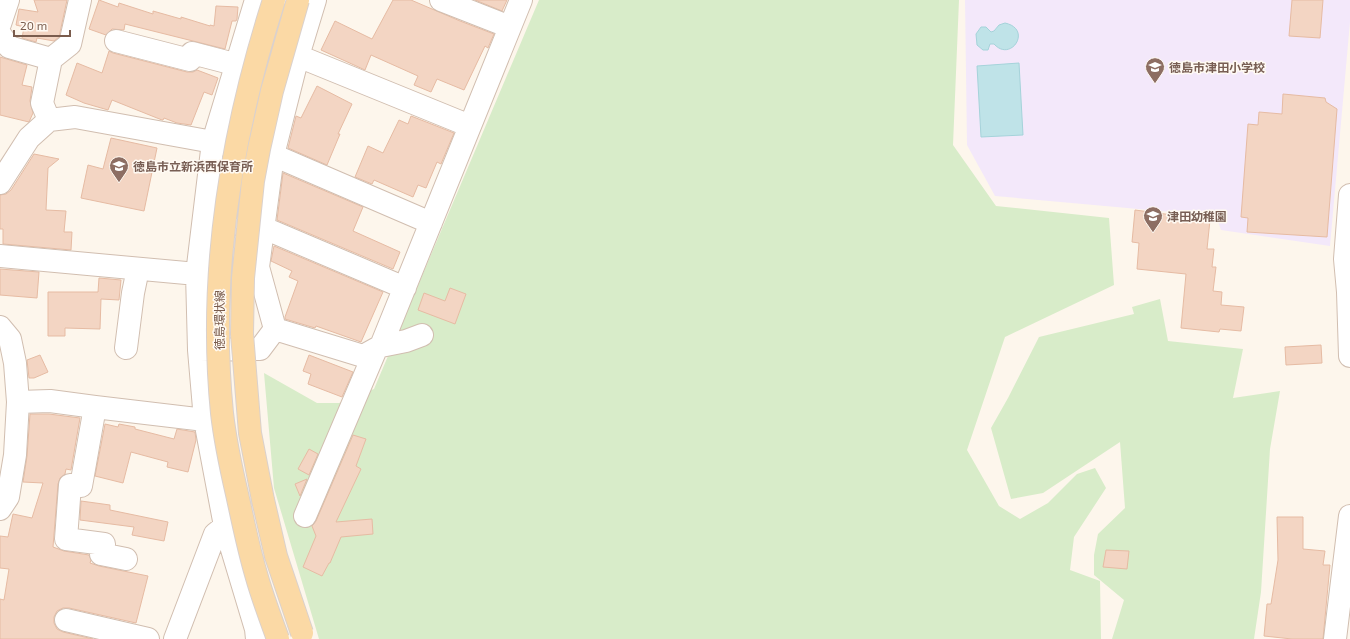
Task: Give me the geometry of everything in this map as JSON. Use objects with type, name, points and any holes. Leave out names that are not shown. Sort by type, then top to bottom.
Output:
[{"type":"main road","name":"徳島環状線","points":[[274,0],[250,81],[233,160],[221,249],[217,327],[222,415],[232,471],[256,574],[278,639]]},
{"type":"main road","name":"徳島環状線","points":[[298,0],[271,98],[253,181],[243,278],[242,334],[250,433],[262,500],[276,556],[302,633]]},
{"type":"street","points":[[0,24],[8,0]]},
{"type":"street","points":[[49,120],[42,103],[51,59],[70,44],[80,0]]},
{"type":"street","points":[[256,0],[238,65],[213,142],[197,274],[198,350],[205,420],[225,526],[256,629],[257,639]]},
{"type":"street","points":[[275,329],[258,267],[273,155],[298,56],[315,0]]},
{"type":"street","points":[[441,0],[510,27]]},
{"type":"street","points":[[305,516],[404,288],[521,0]]},
{"type":"street","points":[[0,34],[8,47],[51,59]]},
{"type":"street","points":[[245,37],[298,56],[470,126]]},
{"type":"street","points":[[116,42],[190,60],[192,53],[238,65]]},
{"type":"street","points":[[0,183],[28,138],[49,120],[75,117],[213,142],[273,155],[431,223]]},
{"type":"street","points":[[1350,195],[1345,259],[1348,292],[1350,356]]},
{"type":"street","points":[[204,218],[264,228],[404,288]]},
{"type":"street","points":[[0,256],[197,274]]},
{"type":"street","points":[[126,348],[133,293],[138,268]]},
{"type":"street","points":[[0,327],[10,339],[8,362],[18,402],[15,455],[8,497],[0,509]]},
{"type":"street","points":[[275,329],[363,356],[379,347],[406,341],[422,335]]},
{"type":"street","points":[[198,350],[260,349],[275,329]]},
{"type":"street","points":[[18,402],[50,401],[205,420]]},
{"type":"street","points":[[95,407],[81,486],[70,485],[66,539],[104,544],[101,554],[126,559]]},
{"type":"street","points":[[1335,639],[1350,516]]},
{"type":"street","points":[[175,639],[215,534],[225,526]]},
{"type":"street","points":[[66,620],[148,639]]},
{"type":"shaded area","name":"徳島市津田小学校","points":[[965,0],[1350,0],[1350,22],[1330,246],[1221,230],[1216,216],[995,196],[967,145]]},
{"type":"green space","points":[[539,0],[959,0],[953,145],[996,206],[1109,218],[1114,285],[1005,337],[967,450],[999,506],[1020,519],[1048,503],[1077,474],[1095,468],[1106,488],[1074,537],[1070,570],[1100,581],[1101,639],[319,639],[274,488],[264,373],[317,403],[339,403],[374,389]]},
{"type":"green space","points":[[1160,299],[1168,341],[1243,349],[1233,398],[1280,391],[1270,449],[1261,592],[1254,639],[1112,639],[1124,600],[1094,575],[1094,555],[1098,534],[1125,508],[1120,442],[1043,493],[1011,499],[991,428],[1039,337],[1134,314],[1132,307]]},
{"type":"water","points":[[1005,23],[1013,26],[1017,31],[1018,37],[1016,43],[1012,47],[1007,50],[1001,49],[994,44],[990,44],[988,50],[983,50],[977,45],[976,34],[981,27],[986,27],[991,32],[994,31],[999,25]]},
{"type":"water","points":[[1019,63],[1023,135],[981,137],[977,66]]},
{"type":"building","points":[[34,0],[67,0],[59,37],[54,41],[37,38],[36,42],[22,38],[24,27],[16,25],[19,9],[38,12]]},
{"type":"building","points":[[99,0],[118,7],[119,3],[153,14],[153,11],[181,19],[181,17],[210,26],[214,26],[216,6],[238,7],[237,19],[236,21],[232,21],[225,49],[125,24],[124,30],[112,29],[106,35],[89,29]]},
{"type":"building","points":[[393,0],[411,0],[494,34],[488,48],[485,46],[464,90],[437,79],[431,92],[414,85],[418,76],[371,55],[365,70],[321,50],[335,21],[372,39]]},
{"type":"building","points":[[475,0],[507,0],[502,11]]},
{"type":"building","points":[[1292,0],[1323,0],[1320,38],[1289,36]]},
{"type":"building","points":[[109,51],[187,72],[197,70],[218,78],[212,95],[204,92],[191,125],[177,123],[164,118],[162,120],[112,100],[108,110],[84,103],[66,95],[77,63],[102,73]]},
{"type":"building","points":[[0,57],[27,65],[22,85],[32,87],[30,101],[33,113],[29,122],[0,115]]},
{"type":"building","points":[[317,86],[352,104],[338,134],[340,134],[327,165],[288,148],[296,116],[301,118]]},
{"type":"building","points":[[1283,94],[1325,98],[1326,102],[1337,109],[1327,237],[1247,232],[1248,218],[1241,217],[1248,124],[1258,125],[1259,112],[1282,114]]},
{"type":"building","points":[[411,116],[454,133],[441,164],[437,162],[426,188],[418,185],[413,197],[374,180],[372,184],[355,177],[368,146],[383,153],[399,120],[408,124]]},
{"type":"building","points":[[111,138],[157,148],[144,211],[81,198],[88,165],[103,169]]},
{"type":"building","points":[[34,154],[59,159],[48,168],[46,210],[66,211],[64,232],[72,232],[71,250],[3,244],[3,229],[0,229],[0,195],[6,194],[11,190]]},
{"type":"building","points":[[283,173],[363,207],[353,231],[400,252],[393,269],[277,220]]},
{"type":"building","points":[[1135,210],[1210,220],[1207,249],[1214,249],[1212,267],[1216,267],[1213,291],[1222,292],[1221,305],[1244,307],[1241,331],[1220,329],[1219,332],[1181,328],[1186,274],[1137,269],[1139,243],[1132,242]]},
{"type":"building","points":[[274,246],[383,292],[361,342],[316,326],[315,328],[285,319],[298,281],[289,277],[292,271],[271,261]]},
{"type":"building","points":[[0,269],[39,272],[37,298],[0,295]]},
{"type":"building","points":[[99,278],[121,280],[119,300],[101,299],[100,329],[65,328],[65,336],[48,336],[48,292],[98,292]]},
{"type":"building","points":[[450,288],[466,294],[455,324],[418,310],[424,293],[445,301]]},
{"type":"building","points":[[1321,345],[1322,363],[1286,365],[1285,347]]},
{"type":"building","points":[[40,355],[48,372],[34,378],[29,378],[27,360]]},
{"type":"building","points":[[309,355],[353,372],[342,397],[308,384],[311,374],[303,371]]},
{"type":"building","points":[[30,414],[49,414],[80,418],[71,470],[66,469],[65,474],[60,478],[58,484],[53,547],[64,551],[89,555],[91,560],[90,563],[99,566],[148,576],[136,623],[69,608],[63,608],[57,611],[54,617],[54,623],[57,629],[63,632],[93,639],[0,639],[0,599],[4,600],[9,569],[0,568],[0,536],[8,537],[13,514],[32,518],[43,483],[23,482],[27,456]]},
{"type":"building","points":[[105,424],[118,427],[119,424],[135,427],[135,429],[174,439],[177,429],[195,432],[196,440],[188,472],[167,467],[168,462],[131,452],[123,483],[95,476]]},
{"type":"building","points":[[353,435],[366,439],[356,466],[361,469],[336,522],[372,519],[373,534],[341,537],[330,563],[322,576],[303,567],[316,536],[312,526],[316,521]]},
{"type":"building","points":[[309,449],[318,454],[309,475],[298,469]]},
{"type":"building","points":[[307,479],[300,496],[295,484]]},
{"type":"building","points":[[81,501],[110,505],[110,510],[168,522],[164,541],[132,535],[134,527],[80,520]]},
{"type":"building","points":[[1277,517],[1303,517],[1303,549],[1325,551],[1323,565],[1330,565],[1323,639],[1292,639],[1264,636],[1267,604],[1271,604],[1278,560]]},
{"type":"building","points":[[1106,550],[1129,551],[1127,569],[1103,567]]},
{"type":"place","name":"徳島市津田小学校","points":[[1155,84]]},
{"type":"place","name":"徳島市立新浜西保育所","points":[[119,183]]},
{"type":"place","name":"津田幼稚園","points":[[1153,233]]}]
